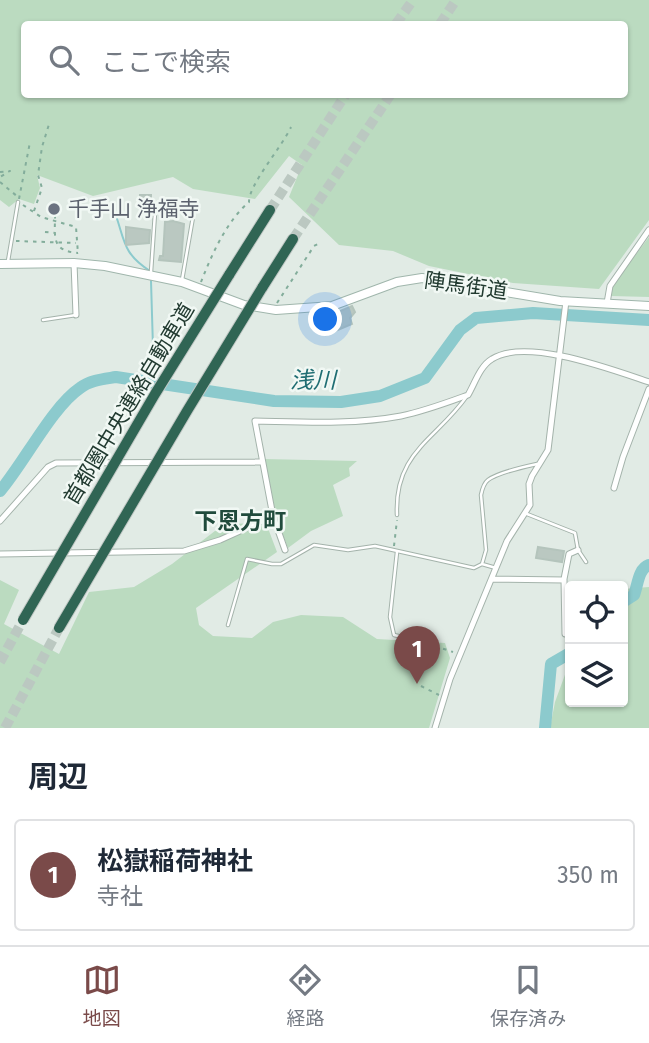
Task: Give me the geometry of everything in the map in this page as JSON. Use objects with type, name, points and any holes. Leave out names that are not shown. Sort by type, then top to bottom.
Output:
[{"type":"highway","name":"首都圏中央連絡自動車道","points":[[23,620],[155,394],[270,210]]},
{"type":"highway","points":[[59,628],[187,411],[293,239]]},
{"type":"main road","name":"陣馬街道","points":[[4,264],[74,263],[150,275],[200,287],[234,302],[276,310],[332,306],[397,282],[422,278],[565,303],[649,306]]},
{"type":"street","points":[[607,303],[610,286],[649,230]]},
{"type":"street","points":[[74,263],[76,315]]},
{"type":"street","points":[[435,728],[496,568],[512,531],[527,514],[531,497],[530,484],[548,450],[565,303]]},
{"type":"street","points":[[285,550],[273,516],[255,421],[318,423],[399,416],[430,409],[468,395],[482,369],[493,358],[524,352],[588,362],[649,382]]},
{"type":"street","points":[[614,488],[649,390]]},
{"type":"street","points":[[0,521],[48,467],[56,463],[261,462]]},
{"type":"street","points":[[0,554],[184,551],[220,540],[273,516]]},
{"type":"street","points":[[565,634],[564,580],[569,554],[578,550]]},
{"type":"street","points":[[492,579],[564,580]]},
{"type":"lane","points":[[4,264],[12,241],[19,200]]},
{"type":"lane","points":[[181,205],[193,217],[182,282]]},
{"type":"lane","points":[[150,275],[155,213]]},
{"type":"lane","points":[[43,320],[76,315]]},
{"type":"lane","points":[[397,515],[396,495],[405,469],[426,439],[455,412],[468,395]]},
{"type":"lane","points":[[482,564],[486,550],[481,495],[483,487],[488,480],[517,468],[539,463]]},
{"type":"lane","points":[[527,514],[575,533],[578,550],[586,562]]},
{"type":"lane","points":[[229,625],[247,559],[281,564],[314,545],[348,550],[375,546],[474,568],[482,564],[496,568]]},
{"type":"lane","points":[[395,551],[390,617],[394,635],[431,644]]},
{"type":"path","points":[[34,212],[42,188],[38,176],[42,147],[50,121]]},
{"type":"path","points":[[200,287],[209,262],[232,220],[249,202],[249,196],[263,171],[284,144],[292,127]]},
{"type":"path","points":[[19,200],[30,142]]},
{"type":"path","points":[[0,172],[10,171],[0,180],[34,212],[55,222],[76,227],[78,253],[63,251],[55,242],[56,233],[55,222],[55,215]]},
{"type":"path","points":[[45,232],[56,233]]},
{"type":"path","points":[[12,241],[78,243]]},
{"type":"path","points":[[276,310],[278,302],[314,246],[318,244]]},
{"type":"path","points":[[395,551],[397,515]]},
{"type":"path","points":[[431,644],[461,654]]},
{"type":"path","points":[[421,687],[437,695]]},
{"type":"green space","points":[[0,0],[649,0],[649,220],[599,289],[513,283],[429,266],[393,251],[339,245],[289,197],[302,165],[289,156],[255,199],[193,189],[173,177],[93,196],[37,175],[40,188],[34,204],[19,199],[9,207],[0,200]]},
{"type":"green space","points":[[649,237],[649,297],[611,296],[613,285]]},
{"type":"green space","points":[[263,459],[357,461],[349,468],[350,476],[333,485],[343,516],[311,531],[288,548],[275,515]]},
{"type":"green space","points":[[266,523],[277,552],[196,608],[199,625],[213,636],[252,638],[273,622],[301,615],[343,617],[377,639],[445,643],[450,658],[429,728],[0,728],[0,580],[19,590],[4,624],[59,654],[89,592],[134,587],[172,564],[224,524]]},
{"type":"green space","points":[[649,587],[649,728],[550,728],[555,702],[565,675],[565,707],[628,707],[628,589]]},
{"type":"building","points":[[140,195],[151,195],[151,203],[140,203]]},
{"type":"building","points":[[165,222],[184,224],[181,262],[159,260],[160,256],[163,256]]},
{"type":"building","points":[[126,227],[150,230],[149,243],[126,245]]},
{"type":"building","points":[[352,306],[355,312],[350,318],[352,324],[326,335],[319,320]]},
{"type":"building","points":[[538,547],[564,551],[562,562],[536,558]]},
{"type":"waterway","points":[[115,213],[129,252],[150,271]]},
{"type":"waterway","points":[[151,281],[154,381]]},
{"type":"waterway","name":"浅川","points":[[0,491],[59,408],[80,388],[97,380],[116,377],[274,401],[341,402],[380,396],[425,378],[460,330],[476,318],[533,313],[649,320]]},
{"type":"waterway","points":[[628,599],[634,595],[640,574],[649,565]]},
{"type":"waterway","points":[[545,728],[551,664],[565,656]]},
{"type":"tunnel","points":[[398,21],[413,0]]},
{"type":"tunnel","points":[[442,21],[456,0]]},
{"type":"tunnel","points":[[270,210],[343,98]]},
{"type":"tunnel","points":[[293,239],[388,98]]},
{"type":"tunnel","points":[[0,662],[23,620]]},
{"type":"tunnel","points":[[5,728],[59,628]]},
{"type":"place","name":"千手山 浄福寺","points":[[54,209]]},
{"type":"place","name":"松嶽稲荷神社","points":[[417,684]]},
{"type":"district","name":"下恩方町","points":[[240,521]]}]
